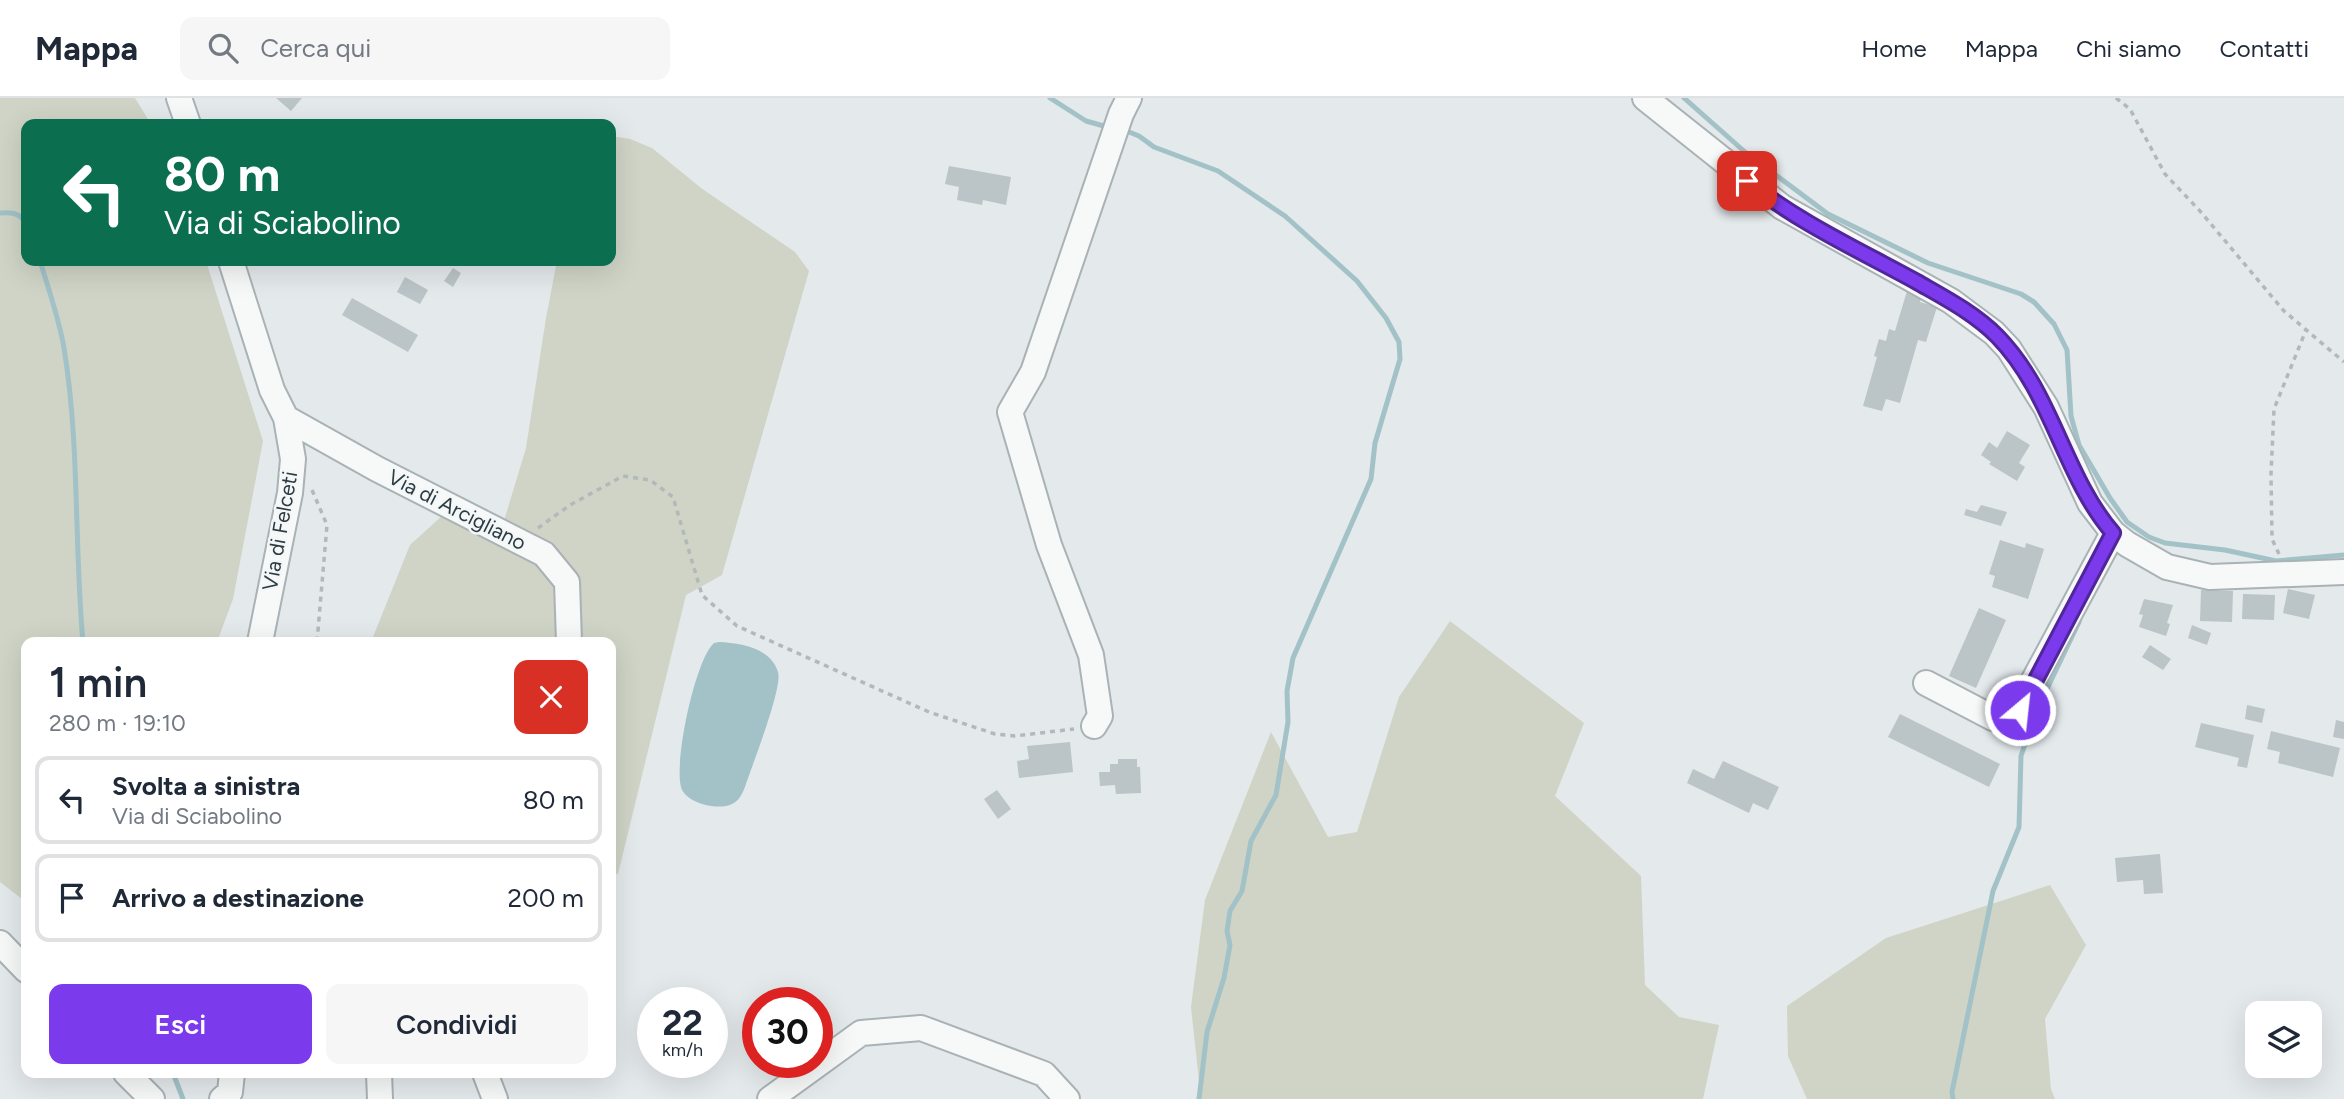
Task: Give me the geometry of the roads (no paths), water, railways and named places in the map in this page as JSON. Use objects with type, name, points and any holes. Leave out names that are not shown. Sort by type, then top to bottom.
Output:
[{"type":"street","points":[[179,98],[186,119]]},
{"type":"street","points":[[1094,726],[1100,716],[1091,655],[1049,545],[1010,412],[1033,372],[1121,114],[1129,98]]},
{"type":"street","points":[[1645,98],[1782,207],[1951,301],[1994,333],[2009,349],[2046,407],[2090,503],[2113,533],[2149,558],[2189,574],[2227,577],[2344,572]]},
{"type":"street","name":"Via di Felceti","points":[[233,266],[272,390],[286,418],[293,459],[290,493],[261,637]]},
{"type":"street","name":"Via di Arcigliano","points":[[286,418],[377,469],[544,554],[567,582],[569,637]]},
{"type":"street","points":[[1926,683],[2000,721],[2014,717],[2113,533]]},
{"type":"street","points":[[0,943],[21,965]]},
{"type":"street","points":[[769,1099],[861,1033],[921,1028],[1044,1074],[1067,1099]]},
{"type":"street","points":[[130,1078],[152,1099]]},
{"type":"street","points":[[222,1099],[230,1093],[232,1078]]},
{"type":"street","points":[[379,1078],[380,1099]]},
{"type":"street","points":[[487,1078],[495,1099]]},
{"type":"water","points":[[714,643],[737,644],[762,652],[774,664],[778,681],[766,728],[743,792],[734,803],[719,807],[695,801],[684,793],[680,774],[683,735],[693,689],[707,653]]},
{"type":"waterway","points":[[1050,98],[1086,121],[1111,128]]},
{"type":"waterway","points":[[1684,98],[1745,152],[1828,214],[1928,263],[2021,294],[2034,302],[2054,324],[2067,350],[2071,416],[2079,445],[2127,522],[2149,537],[2165,543],[2225,550],[2276,561],[2344,555]]},
{"type":"waterway","points":[[1124,130],[1139,136],[1154,147],[1218,171],[1285,216],[1357,281],[1386,318],[1399,342],[1400,359],[1375,443],[1371,479],[1293,658],[1287,691],[1288,722],[1276,795],[1251,841],[1242,891],[1230,911],[1227,931],[1230,945],[1224,978],[1207,1032],[1199,1099]]},
{"type":"waterway","points":[[0,213],[21,217]]},
{"type":"waterway","points":[[42,266],[54,304],[69,385],[83,637]]},
{"type":"waterway","points":[[1953,1099],[1952,1092],[1993,891],[2019,827],[2021,756],[2035,714],[2079,622]]},
{"type":"waterway","points":[[175,1078],[183,1099]]}]
